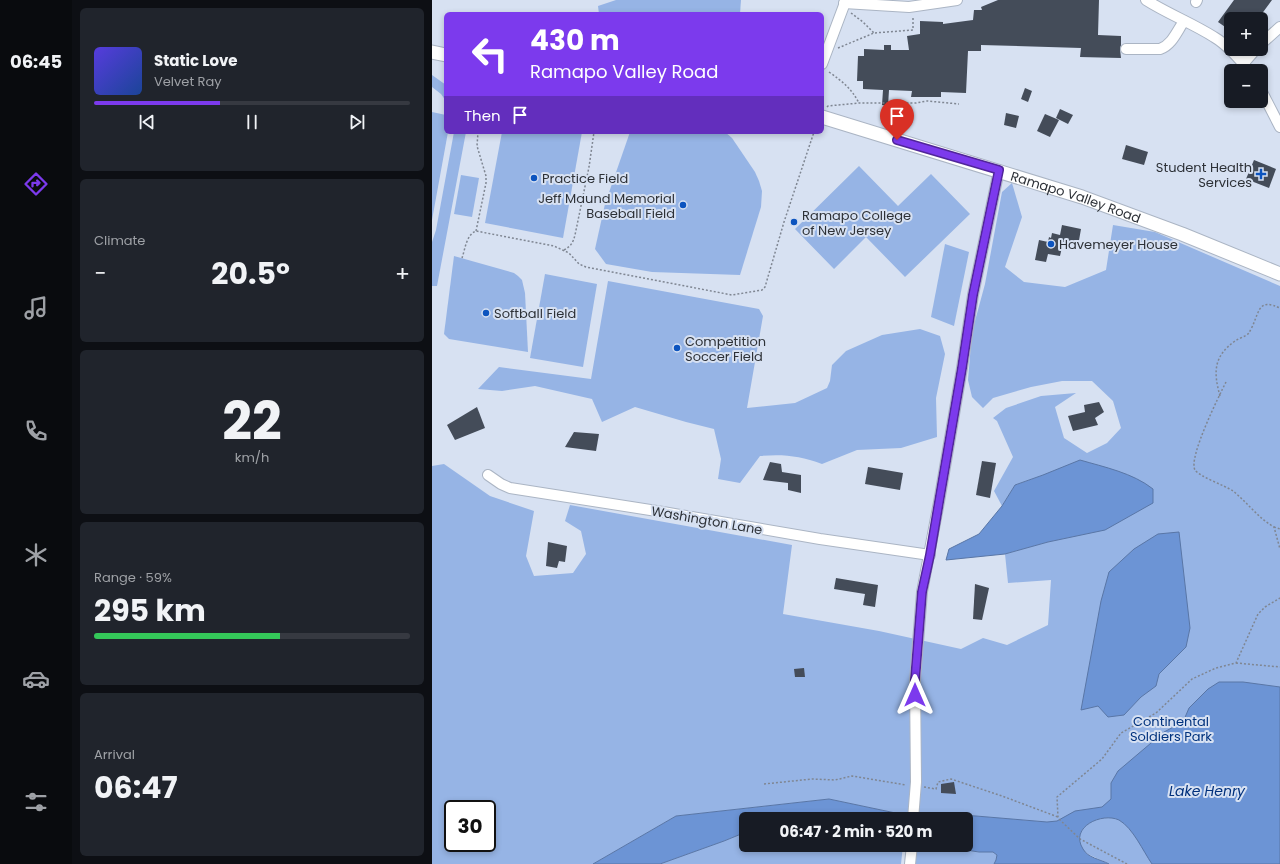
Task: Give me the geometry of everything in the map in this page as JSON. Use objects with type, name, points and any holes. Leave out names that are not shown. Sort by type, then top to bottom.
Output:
[{"type":"main road","points":[[432,52],[444,55]]},
{"type":"main road","name":"Ramapo Valley Road","points":[[825,111],[1097,202],[1182,234],[1280,274]]},
{"type":"street","points":[[824,59],[845,1],[909,7],[957,0]]},
{"type":"street","points":[[1146,0],[1161,10],[1214,37],[1243,64]]},
{"type":"street","points":[[1126,49],[1160,49],[1165,47],[1184,21]]},
{"type":"street","points":[[1268,38],[1280,27]]},
{"type":"street","points":[[1268,103],[1280,127]]},
{"type":"street","points":[[914,812],[916,782],[915,680],[922,592],[930,555],[973,295],[999,170]]},
{"type":"street","name":"Washington Lane","points":[[488,475],[510,488],[663,512],[820,540],[930,555]]},
{"type":"street","points":[[910,864],[911,852]]},
{"type":"path","points":[[851,13],[874,33]]},
{"type":"path","points":[[838,48],[874,33],[913,30],[913,16]]},
{"type":"path","points":[[829,72],[846,84],[853,92],[859,103]]},
{"type":"path","points":[[825,111],[859,103],[916,104],[927,101],[959,104]]},
{"type":"path","points":[[462,258],[469,238],[473,232],[476,231],[486,183],[486,176],[477,146],[478,134]]},
{"type":"path","points":[[564,250],[573,242],[575,235],[589,167],[594,134]]},
{"type":"path","points":[[476,231],[554,246],[568,252],[579,264],[586,267],[732,295],[762,290],[765,287],[784,222],[813,134]]},
{"type":"path","points":[[1220,396],[1217,380],[1217,366],[1218,359],[1222,352],[1239,338],[1249,333],[1259,310],[1264,305],[1270,304],[1280,308]]},
{"type":"path","points":[[1226,382],[1198,448],[1193,462],[1194,469],[1198,474],[1230,489],[1242,498],[1268,524],[1280,529]]},
{"type":"path","points":[[1274,527],[1280,549]]},
{"type":"path","points":[[1236,663],[1258,614],[1265,607],[1280,598]]},
{"type":"path","points":[[1058,818],[1057,797],[1102,759],[1121,733],[1156,712],[1192,679],[1216,668],[1236,663],[1280,667]]},
{"type":"path","points":[[764,784],[812,779],[835,780],[852,776],[904,786],[916,782],[926,788],[936,789],[938,782],[951,779],[1002,796],[1058,818],[1080,839],[1127,864]]},
{"type":"green space","points":[[616,0],[741,0],[740,12],[599,12],[598,6]]},
{"type":"green space","points":[[432,75],[444,84],[444,98],[441,94],[432,87]]},
{"type":"green space","points":[[432,112],[444,115],[444,134],[448,134],[432,220]]},
{"type":"green space","points":[[454,134],[466,134],[437,286],[432,286],[432,242],[436,230]]},
{"type":"green space","name":"Practice Field","points":[[502,134],[582,134],[563,238],[485,223]]},
{"type":"green space","name":"Jeff Maund Memorial Baseball Field","points":[[629,134],[727,134],[732,138],[755,172],[762,191],[761,207],[740,275],[652,272],[606,264],[595,249],[605,204]]},
{"type":"green space","points":[[859,166],[898,206],[931,174],[970,214],[905,277],[866,237],[834,269],[795,229]]},
{"type":"green space","points":[[461,175],[479,178],[472,217],[454,214]]},
{"type":"green space","name":"Continental Soldiers Park","points":[[1012,183],[1022,217],[1005,267],[1024,282],[1065,287],[1106,270],[1113,225],[1155,232],[1280,286],[1280,864],[1109,864],[1089,855],[1081,848],[1079,837],[1085,826],[973,816],[973,812],[891,812],[829,799],[676,816],[593,864],[432,864],[432,466],[444,464],[490,496],[534,511],[526,556],[534,576],[573,573],[586,554],[581,531],[565,521],[570,505],[792,545],[783,614],[879,631],[961,649],[983,638],[1007,645],[1048,625],[1051,580],[1008,583],[1005,554],[1048,542],[1106,529],[1043,475],[1015,485],[1002,506],[994,491],[1013,457],[997,421],[993,418],[1006,408],[1041,396],[1076,393],[1055,407],[1064,438],[1087,453],[1107,443],[1121,428],[1113,401],[1092,381],[1062,381],[1031,387],[993,398],[983,408],[972,397],[968,380],[972,332],[985,284],[1002,192]]},
{"type":"green space","points":[[945,244],[969,252],[954,326],[931,317]]},
{"type":"green space","name":"Softball Field","points":[[454,256],[514,273],[522,280],[525,293],[528,352],[449,339],[444,334]]},
{"type":"green space","points":[[545,274],[597,284],[583,367],[530,358]]},
{"type":"green space","points":[[608,281],[759,309],[763,316],[747,408],[795,403],[827,388],[830,381],[832,365],[846,351],[882,335],[920,329],[940,336],[945,354],[936,398],[937,437],[901,448],[857,450],[822,464],[792,456],[760,456],[740,483],[718,479],[721,459],[714,429],[635,407],[602,422],[592,399],[535,386],[502,391],[478,389],[499,367],[591,379]]},
{"type":"green space","points":[[739,835],[739,852],[902,852],[901,864],[660,864]]},
{"type":"green space","points":[[973,851],[993,852],[997,855],[997,860],[994,864],[915,864],[915,852]]},
{"type":"water","points":[[1080,460],[1118,471],[1145,483],[1153,489],[1153,503],[1105,530],[1048,542],[1005,554],[946,560],[949,549],[979,534],[1002,506],[1015,485]]},
{"type":"water","points":[[1179,532],[1190,628],[1186,647],[1159,674],[1156,686],[1141,697],[1124,715],[1108,717],[1098,706],[1081,710],[1101,601],[1109,572],[1134,549],[1158,534]]},
{"type":"water","name":"Lake Henry","points":[[1219,682],[1243,682],[1280,687],[1280,864],[1152,864],[1129,828],[1119,820],[1112,818],[1104,818],[1089,823],[1080,834],[1080,841],[1085,852],[1094,858],[1109,864],[994,864],[997,855],[993,852],[973,851],[973,816],[1047,822],[1057,821],[1075,811],[1102,807],[1111,799],[1111,783],[1118,771],[1164,732],[1183,722],[1189,708],[1208,689]]},
{"type":"water","name":"Lake Henry","points":[[829,799],[891,812],[739,812],[739,835],[660,864],[593,864],[676,816]]},
{"type":"building","points":[[998,0],[1099,0],[1098,35],[1121,36],[1121,58],[1080,57],[1081,48],[981,45],[981,51],[968,51],[966,93],[941,92],[941,97],[911,97],[912,91],[889,90],[888,106],[882,105],[883,90],[863,89],[863,81],[857,81],[858,56],[864,56],[864,49],[884,50],[884,45],[891,45],[891,50],[909,50],[907,36],[920,34],[920,21],[943,22],[943,24],[973,20],[974,10],[982,10],[981,7]]},
{"type":"building","points":[[1234,0],[1272,0],[1263,12],[1225,12]]},
{"type":"building","points":[[1224,14],[1224,26],[1218,22]]},
{"type":"building","points":[[1025,88],[1032,91],[1028,102],[1021,99]]},
{"type":"building","points":[[1060,109],[1073,115],[1068,124],[1056,118]]},
{"type":"building","points":[[1006,113],[1019,116],[1016,128],[1004,125]]},
{"type":"building","points":[[1045,114],[1059,120],[1050,137],[1037,131]]},
{"type":"building","points":[[1126,145],[1148,152],[1144,165],[1122,159]]},
{"type":"building","name":"Student Health Services","points":[[1254,160],[1276,169],[1269,188],[1246,179]]},
{"type":"building","name":"Havemeyer House","points":[[1062,225],[1081,229],[1078,246],[1063,243],[1060,256],[1048,254],[1046,262],[1035,260],[1039,240],[1048,242],[1052,233],[1060,235]]},
{"type":"building","points":[[1099,402],[1104,412],[1095,418],[1098,425],[1073,431],[1068,416],[1085,412],[1084,405]]},
{"type":"building","points":[[477,407],[485,428],[455,440],[447,425]]},
{"type":"building","points":[[574,432],[599,434],[596,451],[565,447]]},
{"type":"building","points":[[982,461],[996,463],[990,498],[976,495]]},
{"type":"building","points":[[770,462],[781,464],[782,472],[801,475],[801,493],[788,490],[788,483],[763,480]]},
{"type":"building","points":[[868,467],[903,473],[900,490],[865,484]]},
{"type":"building","points":[[548,542],[567,546],[565,562],[559,561],[557,568],[546,566]]},
{"type":"building","points":[[836,578],[878,585],[875,607],[863,605],[865,594],[834,589]]},
{"type":"building","points":[[975,584],[989,588],[982,620],[973,619]]},
{"type":"building","points":[[804,668],[805,677],[795,677],[794,669]]},
{"type":"building","points":[[954,782],[956,794],[941,793],[941,784]]},
{"type":"place","name":"Student Health Services","points":[[1261,174]]},
{"type":"place","name":"Practice Field","points":[[534,178]]},
{"type":"place","name":"Jeff Maund Memorial Baseball Field","points":[[683,205]]},
{"type":"place","name":"Ramapo College of New Jersey","points":[[794,222]]},
{"type":"place","name":"Havemeyer House","points":[[1051,244]]},
{"type":"place","name":"Softball Field","points":[[486,313]]},
{"type":"place","name":"Competition Soccer Field","points":[[677,348]]},
{"type":"route","points":[[897,140],[999,170],[973,295],[930,555],[922,592],[915,695]]}]
